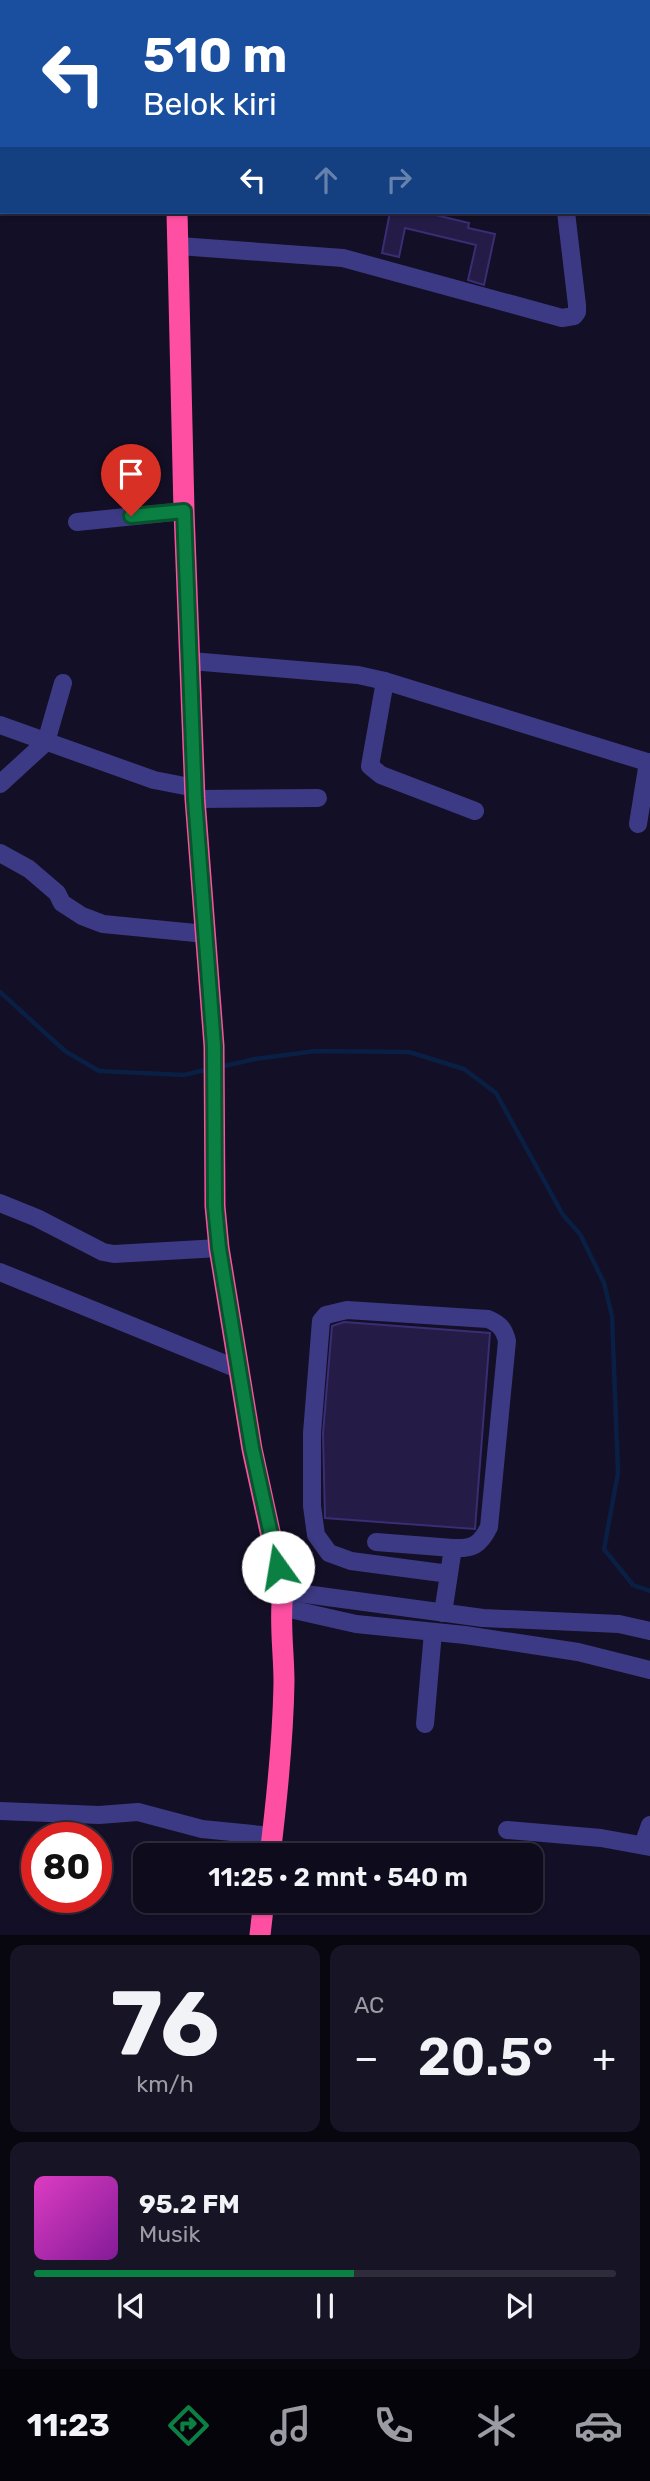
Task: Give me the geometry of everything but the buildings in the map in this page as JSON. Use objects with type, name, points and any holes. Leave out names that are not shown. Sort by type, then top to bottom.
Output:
[{"type":"highway","points":[[177,214],[184,511],[195,794],[214,1046],[215,1206],[219,1248],[252,1448],[282,1599],[284,1682],[271,1843]]},
{"type":"highway","points":[[260,1935],[263,1913]]},
{"type":"street","points":[[179,246],[343,258],[569,318],[577,312],[577,305],[566,214]]},
{"type":"street","points":[[77,522],[184,511]]},
{"type":"street","points":[[191,661],[358,675],[649,762],[638,824]]},
{"type":"street","points":[[385,681],[370,766],[374,771],[392,779],[475,811]]},
{"type":"street","points":[[0,784],[46,742],[63,682]]},
{"type":"street","points":[[0,725],[195,794],[318,798]]},
{"type":"street","points":[[0,853],[36,874],[57,893],[62,903],[103,924],[206,934]]},
{"type":"street","points":[[0,1203],[37,1218],[103,1252],[114,1254],[219,1248]]},
{"type":"street","points":[[0,1272],[240,1370]]},
{"type":"street","points":[[376,1542],[470,1549],[482,1541],[489,1527],[507,1341],[504,1330],[498,1323],[488,1319],[347,1310],[326,1315],[321,1321],[312,1433],[312,1506],[316,1535],[329,1553],[351,1561],[449,1574]]},
{"type":"street","points":[[443,1613],[453,1548]]},
{"type":"street","points":[[282,1599],[483,1618],[619,1624],[650,1631]]},
{"type":"street","points":[[282,1599],[356,1623],[578,1651],[650,1670]]},
{"type":"street","points":[[425,1724],[433,1632]]},
{"type":"street","points":[[0,1811],[99,1815],[138,1812],[259,1843]]},
{"type":"street","points":[[507,1830],[601,1838],[647,1846],[650,1825]]},
{"type":"waterway","points":[[0,992],[65,1051],[99,1071],[184,1075],[209,1069]]},
{"type":"waterway","points":[[220,1067],[255,1059],[316,1051],[409,1052],[464,1069],[496,1093],[563,1215],[580,1234],[604,1283],[612,1316],[618,1473],[604,1549],[633,1585],[650,1591]]},
{"type":"route","points":[[131,516],[184,511],[195,800],[214,1046],[215,1206],[219,1248],[252,1448],[278,1567]]}]
